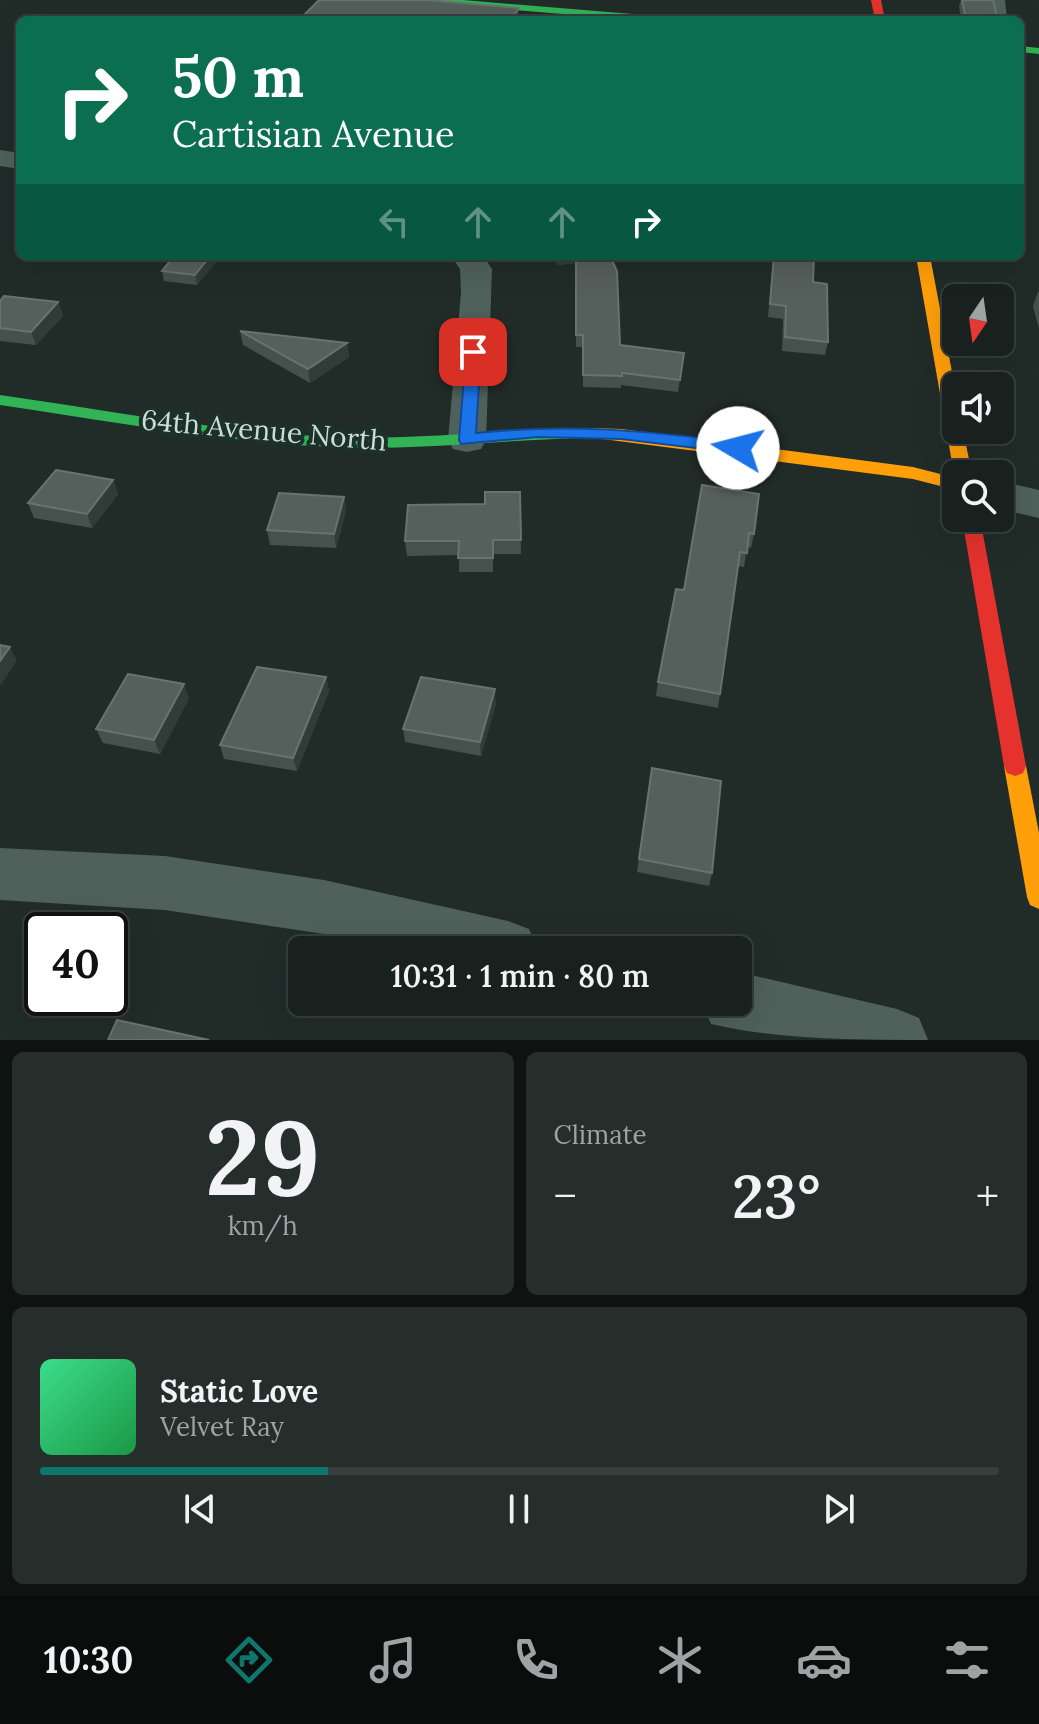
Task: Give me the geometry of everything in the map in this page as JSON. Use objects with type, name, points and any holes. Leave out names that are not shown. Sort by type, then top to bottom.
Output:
[{"type":"street","points":[[431,0],[621,16]]},
{"type":"street","points":[[467,440],[477,293],[476,269],[470,260]]},
{"type":"street","points":[[924,260],[960,460]]},
{"type":"street","name":"64th Avenue North","points":[[0,400],[283,438],[379,443],[467,440],[538,432],[621,434],[913,473],[942,480]]},
{"type":"street","points":[[1014,498],[1039,504]]},
{"type":"street","points":[[974,532],[1039,897]]},
{"type":"street","points":[[0,874],[165,883],[324,907],[448,936]]},
{"type":"street","points":[[752,1006],[897,1040]]},
{"type":"building","points":[[319,0],[428,0],[519,8],[514,16],[303,16]]},
{"type":"building","points":[[962,0],[993,0],[997,16],[965,16]]},
{"type":"building","points":[[171,260],[207,260],[195,275],[162,271]]},
{"type":"building","points":[[576,260],[612,260],[617,271],[620,345],[684,353],[680,380],[622,373],[622,376],[583,375],[583,335],[576,335]]},
{"type":"building","points":[[774,260],[814,260],[813,282],[827,284],[828,342],[785,337],[786,306],[770,304]]},
{"type":"building","points":[[4,296],[58,302],[31,332],[0,328],[0,301]]},
{"type":"building","points":[[240,331],[347,343],[308,369]]},
{"type":"building","points":[[56,470],[113,480],[87,514],[28,503]]},
{"type":"building","points":[[702,485],[759,494],[754,534],[749,533],[747,553],[740,552],[720,694],[658,682],[676,589],[684,590]]},
{"type":"building","points":[[485,492],[520,492],[521,540],[493,540],[493,558],[458,558],[459,541],[405,541],[408,505],[485,504]]},
{"type":"building","points":[[279,493],[344,497],[334,534],[267,530]]},
{"type":"building","points":[[0,645],[10,647],[0,661]]},
{"type":"building","points":[[257,667],[326,677],[293,758],[220,745]]},
{"type":"building","points":[[128,674],[184,684],[154,740],[96,729]]},
{"type":"building","points":[[421,677],[495,689],[480,742],[403,729]]},
{"type":"building","points":[[652,768],[721,781],[712,873],[639,859]]},
{"type":"building","points":[[117,1020],[209,1040],[108,1040]]},
{"type":"traffic: fast","points":[[431,0],[621,16]]},
{"type":"traffic: fast","points":[[1024,49],[1039,51]]},
{"type":"traffic: fast","points":[[0,400],[190,428],[333,442],[407,443],[593,433]]},
{"type":"traffic: slow","points":[[924,260],[960,460]]},
{"type":"traffic: slow","points":[[593,433],[621,434],[913,473],[942,480]]},
{"type":"traffic: slow","points":[[1015,766],[1039,897]]},
{"type":"traffic: jam","points":[[876,0],[879,16]]},
{"type":"traffic: jam","points":[[973,532],[1015,766]]},
{"type":"route","points":[[473,352],[467,440],[538,432],[621,434],[738,448]]}]
